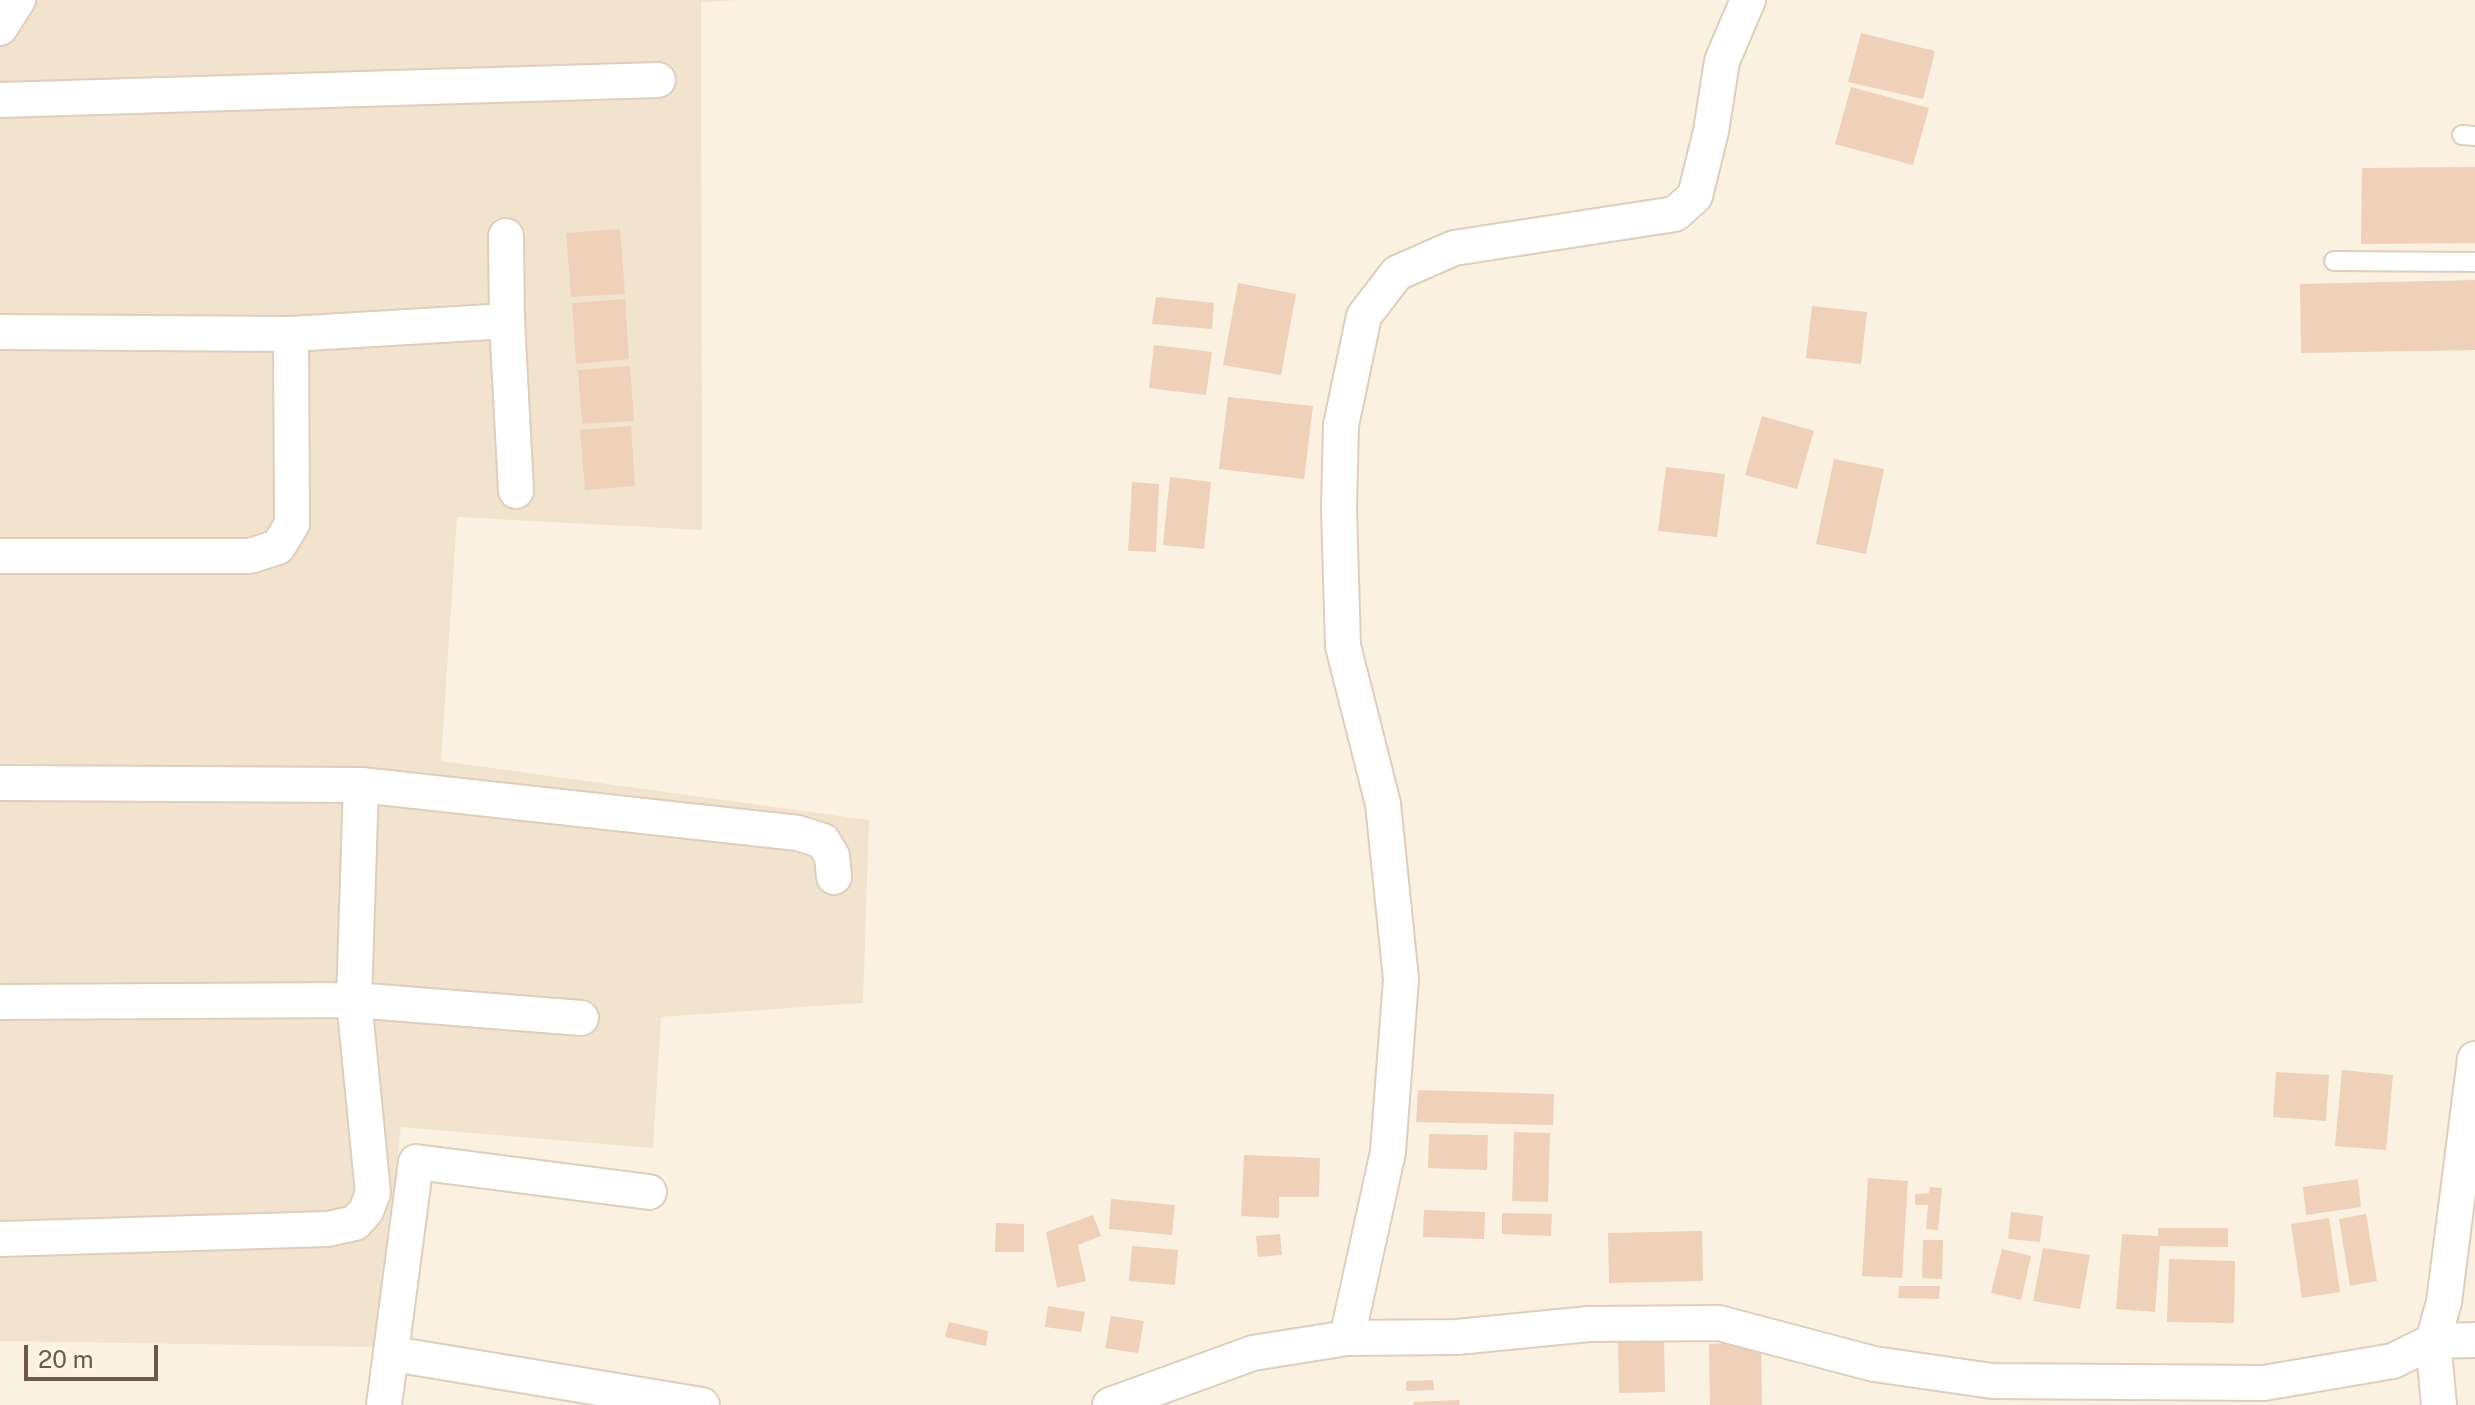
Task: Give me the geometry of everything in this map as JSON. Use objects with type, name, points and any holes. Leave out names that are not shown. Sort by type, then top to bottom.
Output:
[{"type":"street","points":[[0,28],[18,0]]},
{"type":"street","points":[[1347,1338],[1388,1152],[1401,979],[1383,804],[1343,646],[1339,509],[1341,425],[1364,316],[1397,273],[1454,248],[1675,214],[1695,196],[1711,131],[1722,61],[1748,0]]},
{"type":"street","points":[[0,100],[658,80]]},
{"type":"street","points":[[506,236],[516,491]]},
{"type":"street","points":[[0,332],[291,334],[507,321]]},
{"type":"street","points":[[0,556],[250,556],[278,547],[292,524],[291,334]]},
{"type":"street","points":[[0,783],[361,785],[798,833],[823,841],[832,856],[834,877]]},
{"type":"street","points":[[0,1239],[328,1229],[355,1223],[366,1211],[373,1193],[354,1000],[361,785]]},
{"type":"street","points":[[0,1002],[354,1000],[581,1018]]},
{"type":"street","points":[[2439,1405],[2433,1341],[2444,1302],[2475,1059]]},
{"type":"street","points":[[384,1405],[416,1162],[649,1192]]},
{"type":"street","points":[[1110,1405],[1253,1353],[1347,1338],[1457,1337],[1589,1324],[1719,1323],[1874,1364],[1992,1381],[2153,1394],[2264,1383],[2393,1361],[2433,1341],[2475,1340]]},
{"type":"street","points":[[393,1354],[702,1405]]},
{"type":"lane","points":[[2334,261],[2475,262]]},
{"type":"shaded area","points":[[0,0],[741,0],[701,2],[702,530],[457,517],[441,761],[869,820],[863,1003],[661,1017],[653,1148],[401,1127],[376,1347],[0,1341]]},
{"type":"building","points":[[1861,33],[1935,51],[1923,99],[1848,82]]},
{"type":"building","points":[[1851,87],[1929,108],[1913,165],[1835,144]]},
{"type":"building","points":[[2475,167],[2475,243],[2361,244],[2362,168]]},
{"type":"building","points":[[620,229],[625,294],[571,297],[566,233]]},
{"type":"building","points":[[2475,280],[2475,350],[2301,353],[2300,284]]},
{"type":"building","points":[[1238,283],[1296,294],[1281,375],[1223,365]]},
{"type":"building","points":[[1156,297],[1214,303],[1212,329],[1152,324]]},
{"type":"building","points":[[625,299],[629,359],[576,364],[572,303]]},
{"type":"building","points":[[1812,306],[1867,312],[1861,364],[1806,358]]},
{"type":"building","points":[[1154,345],[1212,352],[1206,395],[1149,388]]},
{"type":"building","points":[[630,366],[634,421],[582,424],[578,370]]},
{"type":"building","points":[[1228,397],[1313,406],[1304,479],[1219,469]]},
{"type":"building","points":[[1762,416],[1814,431],[1797,489],[1745,475]]},
{"type":"building","points":[[631,426],[635,486],[585,490],[580,430]]},
{"type":"building","points":[[1834,459],[1884,469],[1866,554],[1816,544]]},
{"type":"building","points":[[1666,467],[1725,474],[1717,537],[1658,531]]},
{"type":"building","points":[[1170,477],[1211,482],[1204,549],[1163,545]]},
{"type":"building","points":[[1132,482],[1159,484],[1156,552],[1128,551]]},
{"type":"building","points":[[2342,1070],[2393,1075],[2386,1150],[2335,1146]]},
{"type":"building","points":[[2276,1072],[2329,1075],[2326,1121],[2273,1117]]},
{"type":"building","points":[[1418,1090],[1554,1094],[1553,1125],[1416,1122]]},
{"type":"building","points":[[1514,1132],[1550,1133],[1548,1202],[1512,1201]]},
{"type":"building","points":[[1429,1134],[1488,1135],[1487,1170],[1428,1168]]},
{"type":"building","points":[[1244,1155],[1320,1158],[1319,1197],[1279,1197],[1279,1218],[1241,1216]]},
{"type":"building","points":[[1868,1178],[1908,1181],[1902,1278],[1862,1276]]},
{"type":"building","points":[[2358,1179],[2361,1207],[2306,1215],[2303,1187]]},
{"type":"building","points":[[1930,1187],[1942,1188],[1938,1230],[1926,1229],[1928,1205],[1915,1205],[1915,1194],[1929,1193]]},
{"type":"building","points":[[1111,1199],[1175,1205],[1172,1235],[1109,1229]]},
{"type":"building","points":[[1424,1210],[1485,1212],[1484,1239],[1423,1237]]},
{"type":"building","points":[[2011,1212],[2043,1216],[2040,1242],[2008,1239]]},
{"type":"building","points":[[1502,1213],[1552,1214],[1551,1236],[1502,1234]]},
{"type":"building","points":[[2366,1214],[2377,1281],[2350,1286],[2339,1219]]},
{"type":"building","points":[[1093,1215],[1101,1236],[1078,1245],[1086,1281],[1057,1288],[1046,1232]]},
{"type":"building","points":[[2329,1218],[2340,1292],[2302,1298],[2291,1224]]},
{"type":"building","points":[[996,1223],[1024,1224],[1024,1252],[995,1252]]},
{"type":"building","points":[[2158,1228],[2228,1228],[2228,1247],[2160,1246],[2155,1312],[2116,1309],[2122,1234],[2158,1236]]},
{"type":"building","points":[[1702,1231],[1703,1281],[1609,1283],[1608,1233]]},
{"type":"building","points":[[1280,1234],[1282,1255],[1258,1257],[1256,1236]]},
{"type":"building","points":[[1923,1240],[1943,1240],[1942,1279],[1922,1278]]},
{"type":"building","points":[[1132,1246],[1178,1250],[1175,1285],[1129,1281]]},
{"type":"building","points":[[2043,1248],[2090,1255],[2080,1309],[2033,1301]]},
{"type":"building","points":[[2002,1249],[2031,1256],[2021,1300],[1991,1293]]},
{"type":"building","points":[[2169,1259],[2235,1261],[2234,1323],[2167,1322]]},
{"type":"building","points":[[1899,1286],[1940,1286],[1939,1299],[1898,1298]]},
{"type":"building","points":[[1048,1306],[1085,1312],[1081,1332],[1045,1327]]},
{"type":"building","points":[[1111,1316],[1144,1321],[1138,1353],[1105,1348]]},
{"type":"building","points":[[949,1322],[988,1331],[986,1346],[945,1337]]},
{"type":"building","points":[[1664,1339],[1665,1392],[1619,1393],[1618,1340]]},
{"type":"building","points":[[1761,1342],[1762,1405],[1710,1405],[1709,1344]]},
{"type":"building","points":[[1433,1380],[1434,1390],[1406,1391],[1406,1381]]},
{"type":"building","points":[[1460,1400],[1459,1405],[1414,1405],[1414,1402]]}]
